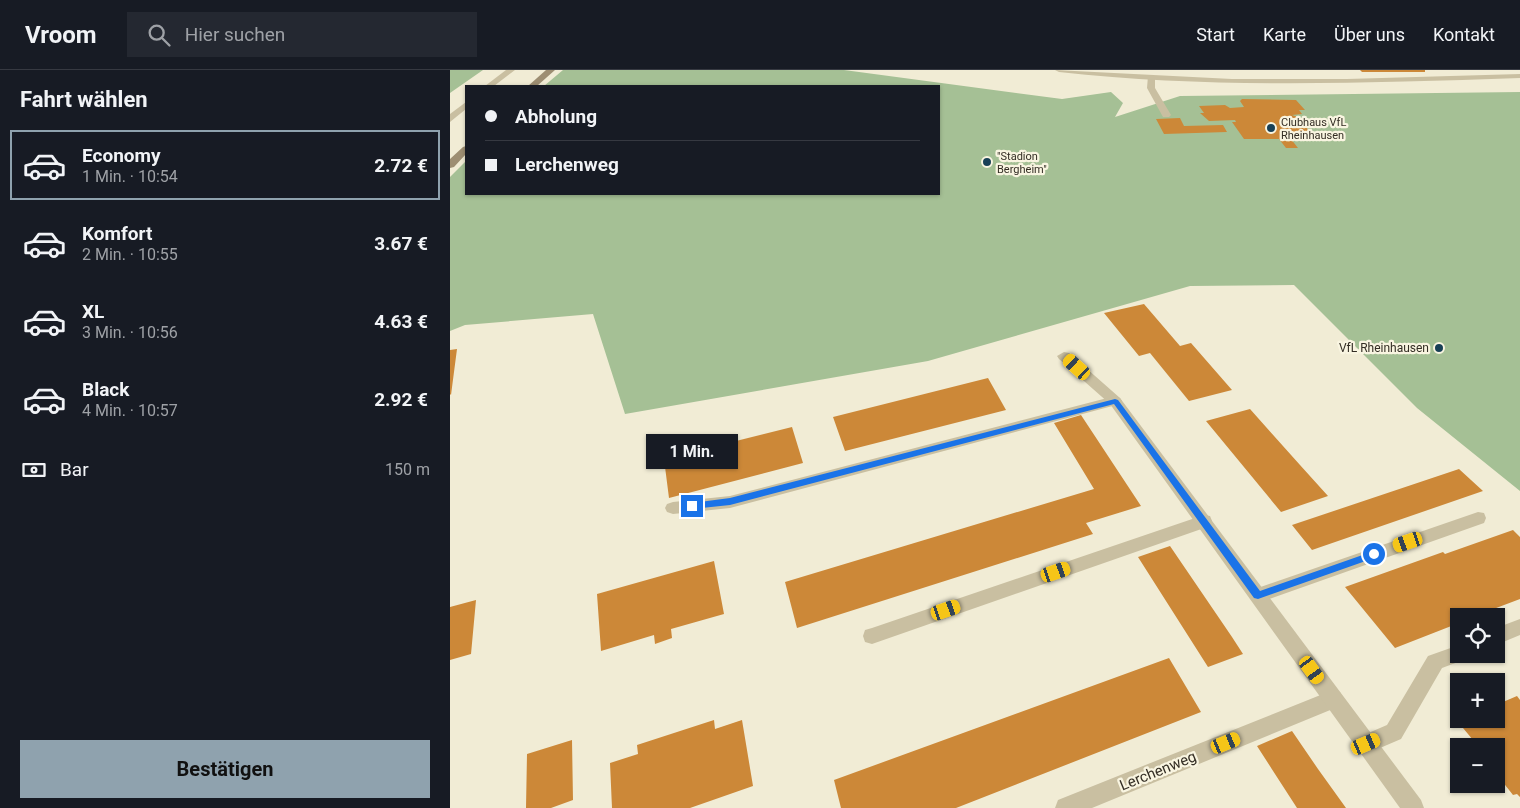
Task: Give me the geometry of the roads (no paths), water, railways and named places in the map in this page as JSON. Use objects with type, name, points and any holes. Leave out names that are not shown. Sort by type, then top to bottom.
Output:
[{"type":"street","points":[[490,85],[512,70]]},
{"type":"street","points":[[533,85],[551,70]]},
{"type":"street","points":[[1059,70],[1109,76],[1151,78],[1304,81],[1520,76]]},
{"type":"street","points":[[1151,78],[1151,88],[1166,115]]},
{"type":"street","points":[[450,119],[465,106]]},
{"type":"street","points":[[450,165],[465,150]]},
{"type":"street","points":[[1064,356],[1115,401],[1413,808]]},
{"type":"street","points":[[673,508],[730,502],[1115,401]]},
{"type":"street","points":[[1258,595],[1478,518]]},
{"type":"street","points":[[872,636],[1204,521]]},
{"type":"street","points":[[1505,633],[1520,627]]},
{"type":"street","points":[[1366,744],[1394,732],[1435,662],[1450,656]]},
{"type":"street","name":"Lerchenweg","points":[[1066,808],[1333,699]]},
{"type":"place","name":"Clubhaus VfL Rheinhausen","points":[[1271,128]]},
{"type":"place","name":"\"Stadion Bergheim\"","points":[[987,162]]},
{"type":"place","name":"VfL Rheinhausen","points":[[1439,348]]}]
